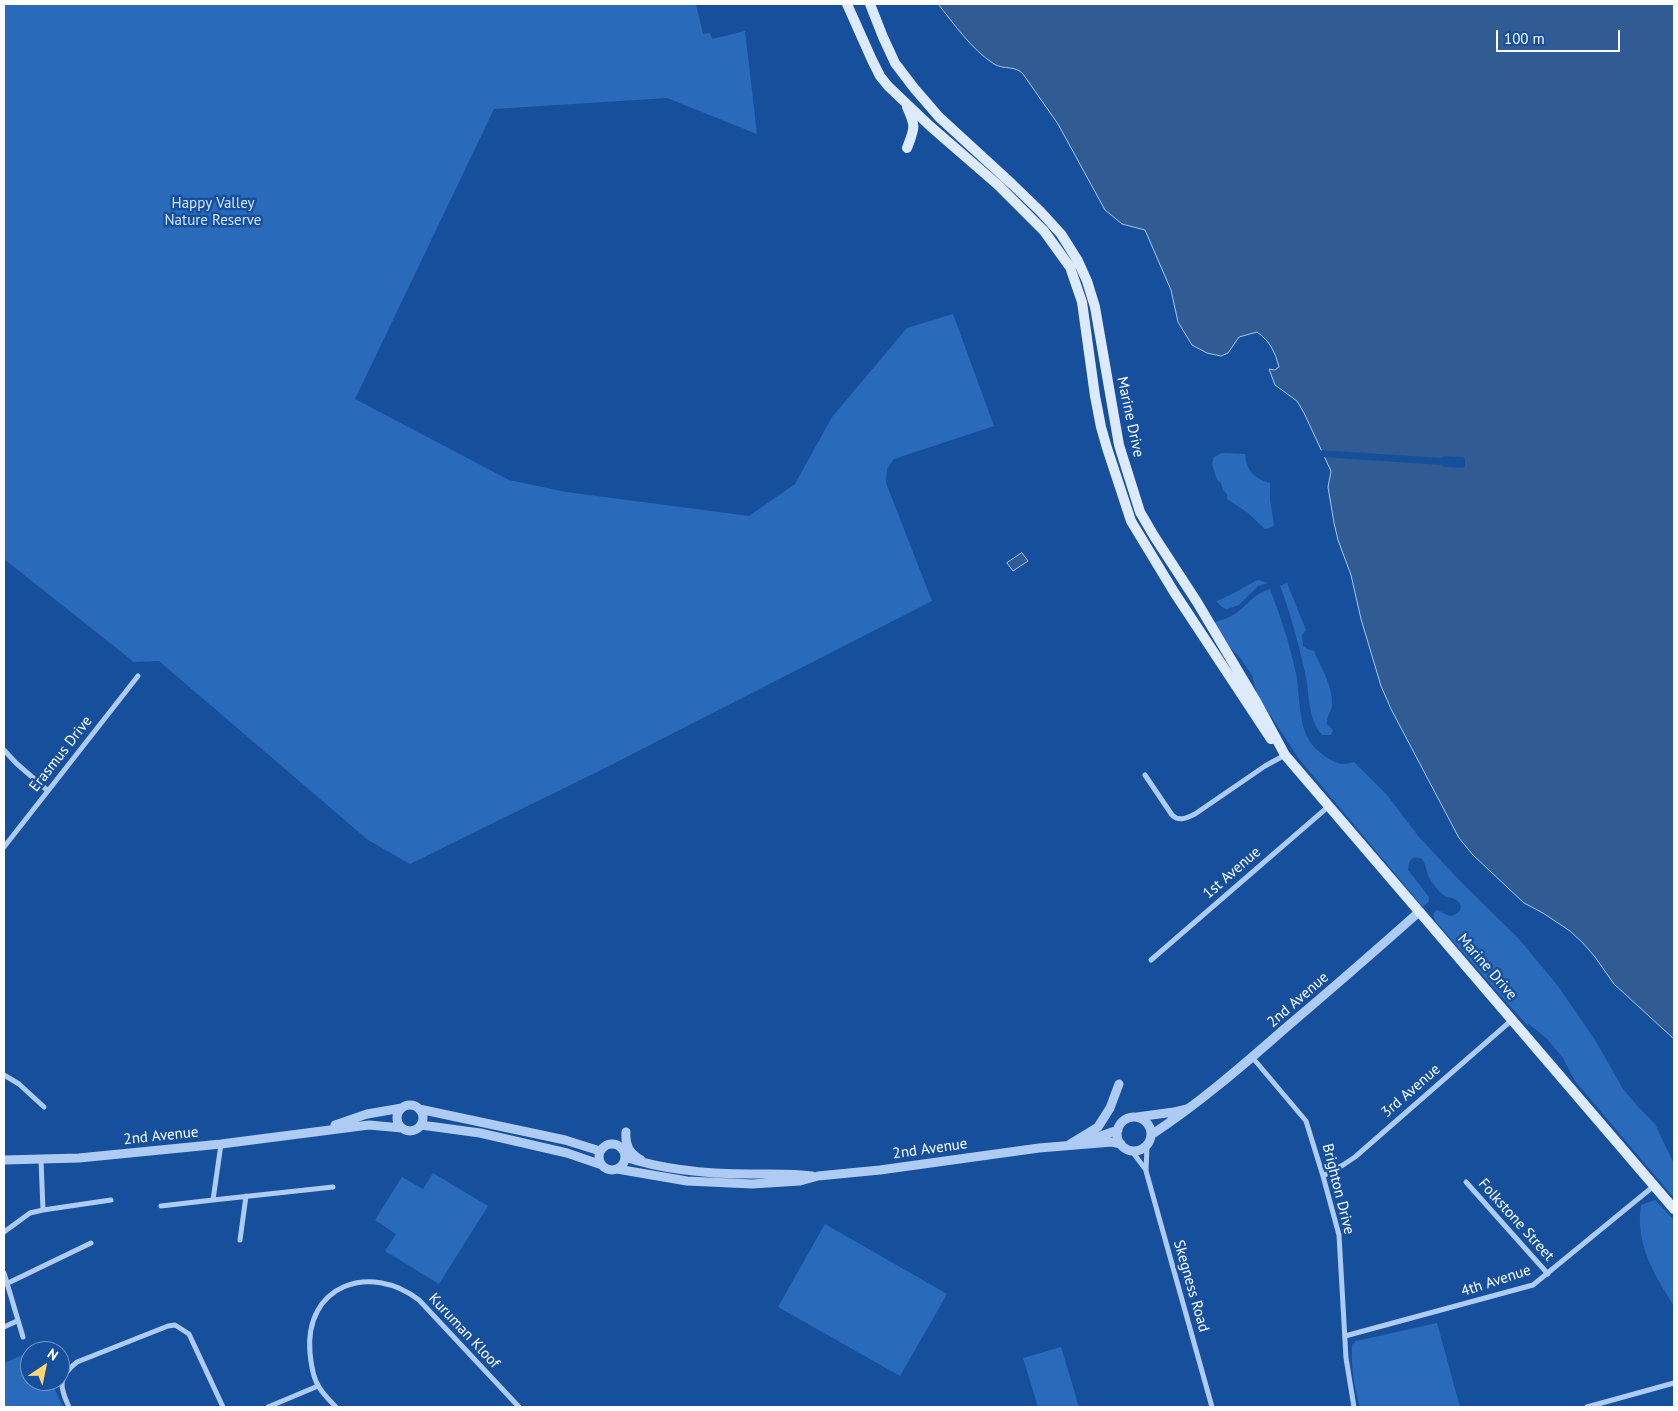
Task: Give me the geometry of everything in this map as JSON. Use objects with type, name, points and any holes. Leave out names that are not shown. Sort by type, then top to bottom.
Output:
[{"type":"main road","name":"Marine Drive","points":[[847,4],[880,76],[930,126],[998,185],[1044,231],[1070,267],[1082,302],[1101,427],[1123,499],[1136,529],[1260,724],[1272,740],[1278,744]]},
{"type":"main road","name":"Marine Drive","points":[[870,4],[882,37],[896,64],[939,116],[1040,211],[1061,234],[1078,261],[1095,308],[1119,445],[1140,512],[1198,602],[1285,755],[1674,1209]]},
{"type":"main road","points":[[904,101],[914,124],[914,132],[907,148]]},
{"type":"street","name":"Erasmus Drive","points":[[4,847],[138,676]]},
{"type":"street","points":[[4,750],[48,791]]},
{"type":"street","points":[[1145,775],[1172,815],[1178,819],[1184,819],[1195,814],[1265,766],[1285,755]]},
{"type":"street","name":"1st Avenue","points":[[1151,960],[1329,806]]},
{"type":"street","name":"2nd Avenue","points":[[1151,1135],[1193,1106],[1252,1057],[1377,951],[1419,912]]},
{"type":"street","name":"3rd Avenue","points":[[1323,1176],[1355,1157],[1513,1019]]},
{"type":"street","name":"Brighton Drive","points":[[1252,1057],[1306,1121],[1323,1176],[1339,1234],[1346,1358],[1354,1407]]},
{"type":"street","points":[[4,1075],[19,1084],[44,1107]]},
{"type":"street","points":[[1072,1145],[1098,1127],[1108,1113],[1119,1084]]},
{"type":"street","name":"2nd Avenue","points":[[320,1130],[367,1114],[410,1106],[565,1140],[600,1151],[606,1145],[614,1144],[623,1150],[624,1157],[641,1163],[736,1174],[800,1174],[818,1176]]},
{"type":"street","name":"2nd Avenue","points":[[1136,1117],[1174,1112],[1193,1106]]},
{"type":"street","points":[[402,1108],[398,1113],[397,1120],[402,1128]]},
{"type":"street","points":[[419,1109],[423,1119],[421,1126]]},
{"type":"street","points":[[1136,1117],[1141,1118],[1149,1125],[1151,1135],[1147,1146],[1137,1151],[1121,1144],[1118,1138],[1118,1130],[1124,1121],[1136,1117]]},
{"type":"street","name":"2nd Avenue","points":[[4,1160],[79,1158],[221,1144],[369,1125],[402,1128],[412,1131],[421,1126],[480,1133],[567,1153],[609,1169],[688,1180],[736,1184],[800,1181],[818,1176],[880,1170],[1072,1145],[1112,1142],[1121,1144]]},
{"type":"street","name":"2nd Avenue","points":[[1072,1145],[1118,1130]]},
{"type":"street","points":[[626,1132],[626,1145],[634,1156],[663,1166]]},
{"type":"street","points":[[213,1200],[221,1144]]},
{"type":"street","name":"Skegness Road","points":[[1147,1146],[1146,1171],[1212,1407]]},
{"type":"street","name":"Skegness Road","points":[[1131,1150],[1146,1171]]},
{"type":"street","points":[[600,1151],[599,1156],[602,1165]]},
{"type":"street","points":[[616,1169],[622,1164],[624,1157]]},
{"type":"street","points":[[42,1160],[43,1210]]},
{"type":"street","points":[[736,1174],[736,1184]]},
{"type":"street","name":"Folkstone Street","points":[[1466,1182],[1548,1274]]},
{"type":"street","name":"4th Avenue","points":[[1345,1336],[1528,1287],[1548,1274],[1655,1185]]},
{"type":"street","points":[[161,1206],[333,1187]]},
{"type":"street","points":[[240,1240],[246,1196]]},
{"type":"street","points":[[4,1232],[30,1213],[111,1200]]},
{"type":"street","points":[[6,1284],[91,1243]]},
{"type":"street","points":[[4,1273],[23,1337]]},
{"type":"street","name":"Kuruman Kloof","points":[[318,1386],[310,1358],[309,1341],[314,1315],[321,1304],[342,1288],[364,1282],[373,1282],[401,1288],[419,1300],[519,1407]]},
{"type":"street","points":[[4,1327],[17,1322]]},
{"type":"street","points":[[69,1407],[63,1395],[61,1384],[67,1370],[77,1362],[168,1326],[175,1325],[190,1334],[223,1407]]},
{"type":"street","points":[[1588,1407],[1674,1383]]},
{"type":"street","points":[[268,1407],[318,1386],[336,1407]]},
{"type":"green space","name":"Happy Valley Nature Reserve","points":[[4,4],[696,4],[703,34],[710,33],[712,39],[745,31],[757,134],[667,98],[494,109],[355,399],[509,480],[566,492],[749,516],[795,484],[832,417],[907,328],[953,314],[994,426],[894,459],[887,469],[886,483],[932,601],[607,767],[410,864],[368,840],[159,661],[134,662],[4,559]]},
{"type":"green space","points":[[1222,453],[1245,454],[1247,465],[1252,473],[1259,479],[1270,483],[1273,527],[1265,529],[1248,513],[1227,499],[1227,494],[1223,490],[1221,483],[1217,480],[1212,464],[1214,457]]},
{"type":"green space","points":[[1258,580],[1268,583],[1258,586],[1239,605],[1227,609],[1223,608],[1216,601],[1227,597]]},
{"type":"green space","points":[[1287,583],[1306,630],[1302,635],[1303,646],[1314,651],[1331,691],[1332,707],[1327,724],[1333,730],[1331,735],[1322,735],[1311,713],[1307,680],[1291,618],[1280,586]]},
{"type":"green space","points":[[1270,589],[1293,659],[1303,724],[1309,740],[1319,751],[1333,761],[1342,764],[1354,762],[1387,795],[1419,837],[1460,881],[1519,939],[1558,986],[1595,1040],[1623,1089],[1655,1124],[1674,1164],[1674,1198],[1575,1081],[1563,1058],[1547,1039],[1529,1024],[1527,1025],[1436,922],[1433,915],[1436,910],[1452,916],[1460,911],[1459,902],[1445,896],[1438,889],[1430,879],[1423,860],[1413,858],[1409,863],[1408,870],[1429,897],[1429,901],[1423,907],[1299,759],[1257,695],[1252,675],[1210,623],[1233,615],[1257,595]]},
{"type":"green space","points":[[433,1173],[488,1206],[439,1284],[385,1251],[396,1234],[375,1220],[402,1177],[423,1189]]},
{"type":"green space","points":[[1655,1200],[1674,1220],[1674,1306],[1653,1270],[1641,1233],[1641,1205]]},
{"type":"green space","points":[[825,1224],[947,1294],[900,1376],[778,1307]]},
{"type":"green space","points":[[1437,1323],[1460,1407],[1360,1407],[1353,1376],[1352,1345],[1356,1341]]},
{"type":"green space","points":[[1061,1347],[1079,1407],[1038,1407],[1023,1358]]},
{"type":"green space","points":[[20,1356],[20,1391],[56,1391],[63,1407],[4,1407],[4,1363]]},
{"type":"shaded area","points":[[938,4],[1674,4],[1674,1039],[1614,984],[1583,943],[1570,931],[1524,903],[1473,855],[1459,838],[1391,709],[1381,686],[1361,619],[1351,575],[1334,523],[1328,487],[1331,471],[1297,401],[1275,385],[1269,369],[1275,370],[1279,367],[1269,343],[1257,332],[1239,337],[1228,353],[1221,356],[1207,353],[1192,345],[1178,322],[1171,290],[1145,230],[1122,224],[1105,210],[1058,124],[1023,74],[1016,69],[998,66],[986,58],[964,36]]},
{"type":"shaded area","points":[[1022,553],[1028,561],[1013,571],[1007,563]]},
{"type":"pier","points":[[1318,450],[1442,458],[1445,456],[1463,457],[1465,459],[1465,466],[1463,468],[1444,467],[1442,465],[1322,457]]}]
